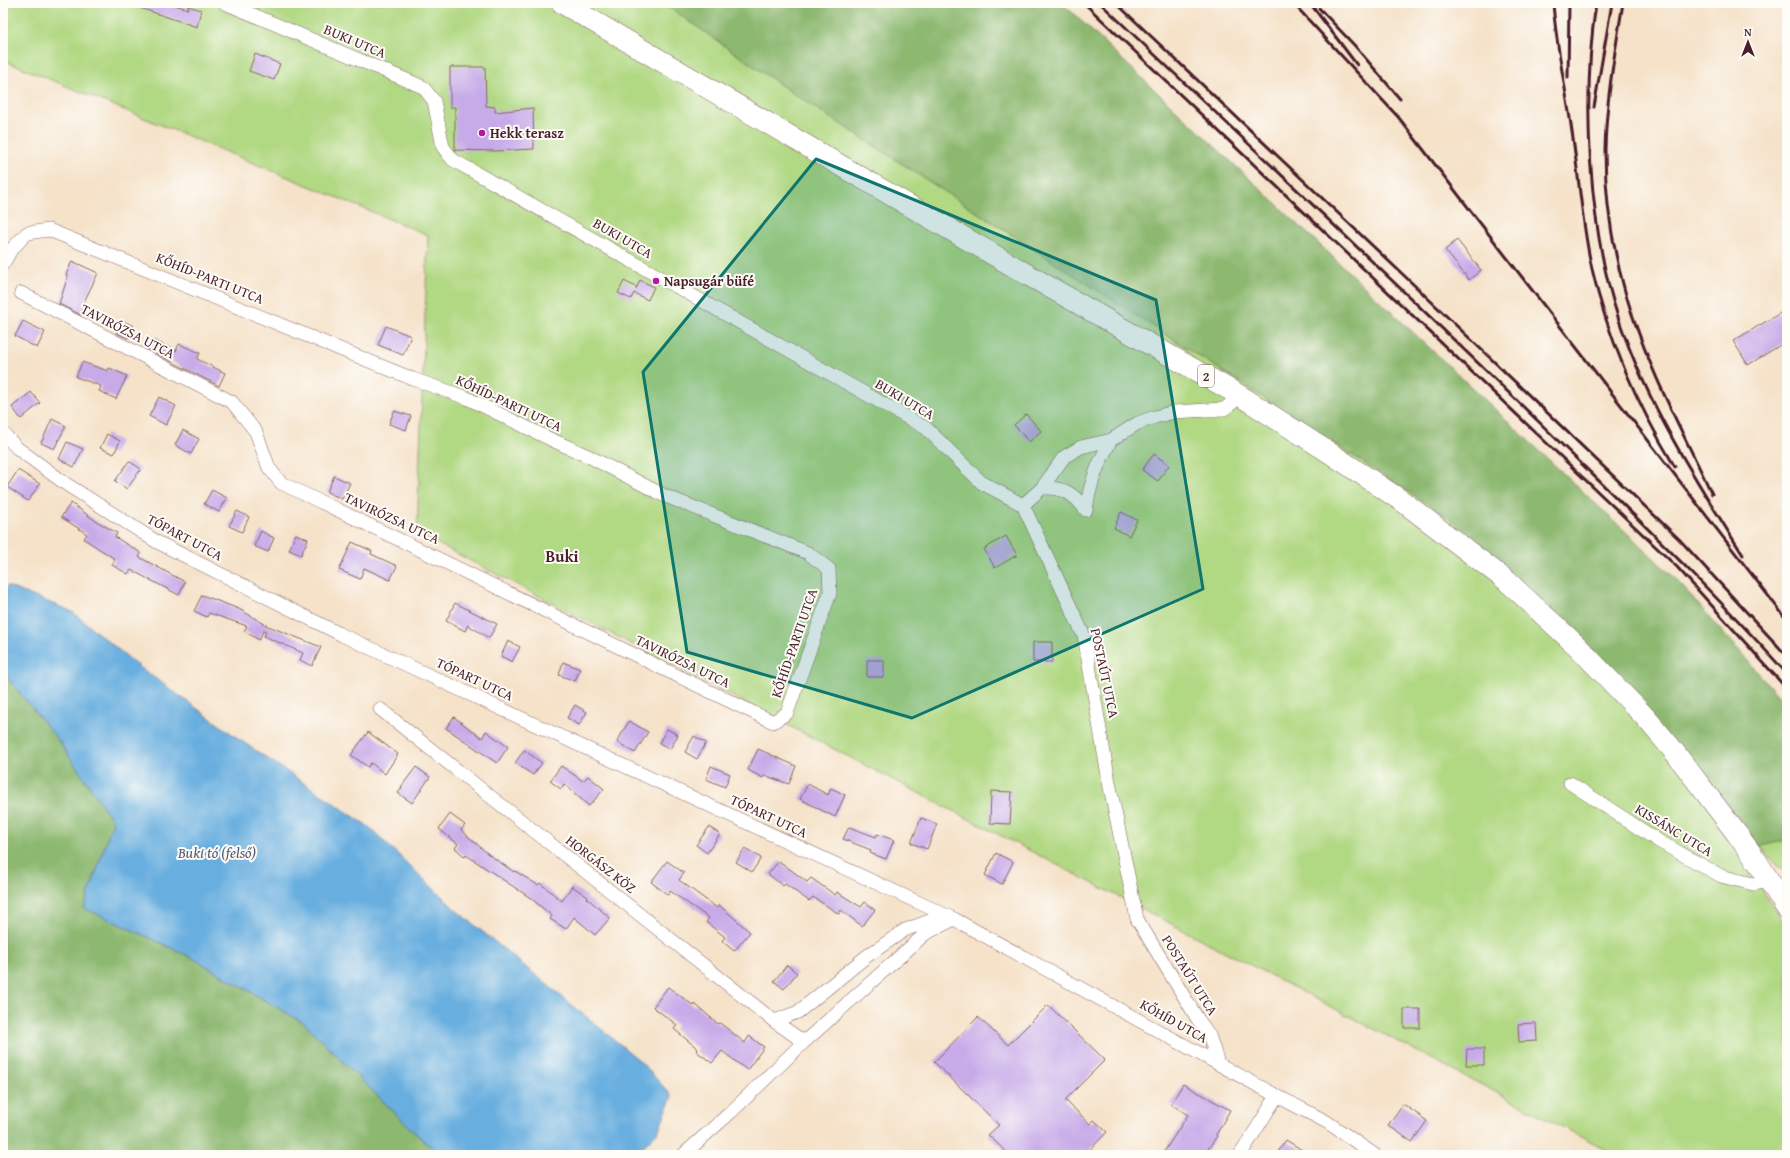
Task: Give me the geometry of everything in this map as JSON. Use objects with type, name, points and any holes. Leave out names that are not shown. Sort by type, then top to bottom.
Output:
[{"type":"main road","name":"2","points":[[562,3],[1023,272],[1239,395],[1328,451],[1402,501],[1507,581],[1545,615],[1640,712],[1673,750],[1742,840],[1787,909]]},
{"type":"street","name":"BUKI UTCA","points":[[225,3],[423,87],[434,101],[443,147],[453,160],[926,428],[982,483],[1023,505]]},
{"type":"street","name":"KŐHÍD-PARTI UTCA","points":[[7,250],[28,233],[49,230],[413,379],[467,398],[590,457],[663,495],[808,553],[829,569],[830,593],[787,713]]},
{"type":"street","points":[[3,264],[7,250]]},
{"type":"street","name":"TAVIRÓZSA UTCA","points":[[21,293],[232,402],[256,432],[269,468],[281,483],[427,552],[594,636],[773,722],[787,713]]},
{"type":"street","points":[[1023,505],[1042,488],[1064,457],[1080,447],[1111,440],[1138,423],[1155,417],[1174,412],[1224,409],[1239,395]]},
{"type":"street","name":"TÓPART UTCA","points":[[3,433],[18,448],[66,484],[157,542],[342,635],[954,919]]},
{"type":"street","points":[[1042,488],[1054,488],[1067,491],[1078,500],[1086,510],[1091,482],[1098,463],[1111,440]]},
{"type":"street","name":"POSTAÚT UTCA","points":[[1023,505],[1084,636],[1109,782],[1137,919],[1197,1018],[1209,1035],[1218,1063]]},
{"type":"street","name":"HORGÁSZ KÖZ","points":[[380,709],[774,1021],[804,1042]]},
{"type":"street","name":"KISSÁNC UTCA","points":[[1570,783],[1660,842],[1721,876],[1753,884],[1770,882]]},
{"type":"street","points":[[774,1021],[798,1012],[867,956],[905,930],[929,921],[954,919]]},
{"type":"street","points":[[683,1155],[731,1112],[804,1042],[925,934],[954,919]]},
{"type":"street","name":"KŐHÍD UTCA","points":[[954,919],[1327,1122],[1375,1155]]},
{"type":"street","points":[[1240,1155],[1277,1096]]},
{"type":"highlighted area","points":[[816,159],[1156,300],[1203,589],[912,718],[687,652],[643,372]]},
{"type":"green space","points":[[3,3],[663,3],[791,92],[1457,523],[1761,846],[1744,859],[1787,930],[1787,1155],[1617,1155],[417,533],[428,235],[3,60]]},
{"type":"green space","points":[[663,3],[1062,3],[1677,580],[1787,706],[1787,840],[1761,846],[1457,523],[791,92]]},
{"type":"green space","points":[[3,668],[10,681],[58,740],[113,821],[84,908],[189,956],[304,1023],[412,1130],[440,1155],[3,1155]]},
{"type":"green space","points":[[1787,840],[1787,872],[1775,863],[1761,846]]},
{"type":"water","name":"Buki tó (felső)","points":[[7,586],[71,611],[141,668],[246,744],[368,826],[455,909],[639,1060],[672,1096],[658,1132],[634,1155],[440,1155],[412,1130],[304,1023],[189,956],[84,908],[113,821],[58,740],[10,681],[3,668],[3,590]]},
{"type":"building","points":[[135,3],[168,3],[188,9],[188,6],[201,10],[197,27],[134,6]]},
{"type":"building","points":[[255,54],[280,64],[274,80],[249,71]]},
{"type":"building","points":[[450,67],[485,67],[486,106],[495,107],[495,112],[533,108],[534,149],[495,151],[455,150],[455,107],[450,107]]},
{"type":"building","points":[[1457,240],[1481,270],[1469,280],[1445,250]]},
{"type":"building","points":[[72,261],[98,273],[83,304],[81,315],[59,304],[68,276],[66,275]]},
{"type":"building","points":[[640,280],[654,287],[648,300],[634,293],[631,299],[618,293],[624,281],[636,287],[636,289]]},
{"type":"building","points":[[1787,309],[1787,341],[1748,365],[1733,341]]},
{"type":"building","points":[[23,321],[45,332],[37,348],[15,336]]},
{"type":"building","points":[[122,321],[134,326],[128,338],[116,333]]},
{"type":"building","points":[[386,326],[411,336],[403,355],[378,345]]},
{"type":"building","points":[[149,338],[176,351],[179,344],[200,353],[197,359],[225,373],[219,386],[145,348]]},
{"type":"building","points":[[82,362],[108,371],[109,368],[127,376],[116,399],[99,391],[101,386],[76,377]]},
{"type":"building","points":[[31,392],[40,403],[21,419],[12,407]]},
{"type":"building","points":[[159,397],[176,406],[166,425],[149,416]]},
{"type":"building","points":[[394,411],[411,416],[406,430],[389,424]]},
{"type":"building","points":[[1026,414],[1041,431],[1029,442],[1014,425]]},
{"type":"building","points":[[52,419],[66,426],[54,449],[41,443]]},
{"type":"building","points":[[183,430],[199,439],[191,454],[175,445]]},
{"type":"building","points":[[107,434],[120,441],[114,454],[100,448]]},
{"type":"building","points":[[67,442],[83,449],[74,467],[59,459]]},
{"type":"building","points":[[1154,454],[1169,465],[1158,481],[1142,470]]},
{"type":"building","points":[[129,461],[141,469],[127,489],[115,481]]},
{"type":"building","points":[[18,470],[40,484],[28,501],[7,487]]},
{"type":"building","points":[[334,476],[350,483],[342,499],[327,492]]},
{"type":"building","points":[[212,490],[227,498],[219,512],[204,504]]},
{"type":"building","points":[[71,503],[96,521],[117,533],[115,537],[141,553],[139,557],[185,582],[179,595],[131,570],[128,574],[112,565],[115,559],[84,539],[87,534],[61,517]]},
{"type":"building","points":[[237,511],[249,517],[242,532],[229,526]]},
{"type":"building","points":[[1121,512],[1137,520],[1129,536],[1114,528]]},
{"type":"building","points":[[261,531],[274,538],[268,552],[254,546]]},
{"type":"building","points":[[296,534],[308,539],[301,555],[289,550]]},
{"type":"building","points":[[1006,536],[1017,555],[995,568],[984,549]]},
{"type":"building","points":[[352,542],[372,551],[371,554],[397,566],[390,580],[364,568],[360,579],[339,570]]},
{"type":"building","points":[[202,595],[239,609],[268,626],[321,647],[312,666],[300,660],[303,653],[264,636],[266,632],[263,631],[259,640],[244,631],[247,626],[209,613],[207,617],[194,611]]},
{"type":"building","points":[[455,603],[497,624],[489,638],[468,625],[465,631],[446,621]]},
{"type":"building","points":[[508,641],[520,647],[512,662],[501,656]]},
{"type":"building","points":[[1033,642],[1052,642],[1052,662],[1033,662]]},
{"type":"building","points":[[867,660],[884,660],[884,677],[867,677]]},
{"type":"building","points":[[563,662],[580,669],[575,681],[559,675]]},
{"type":"building","points":[[575,705],[587,712],[579,725],[567,718]]},
{"type":"building","points":[[454,717],[482,738],[486,731],[508,747],[497,763],[446,728]]},
{"type":"building","points":[[629,721],[648,732],[635,753],[617,742]]},
{"type":"building","points":[[667,729],[678,735],[670,749],[659,743]]},
{"type":"building","points":[[368,732],[398,754],[385,774],[371,763],[368,767],[351,755]]},
{"type":"building","points":[[694,736],[706,743],[697,759],[685,752]]},
{"type":"building","points":[[758,749],[796,766],[789,784],[764,775],[763,778],[748,770]]},
{"type":"building","points":[[524,750],[542,763],[533,775],[515,763]]},
{"type":"building","points":[[561,766],[583,781],[588,776],[604,789],[589,806],[564,784],[561,789],[550,781]]},
{"type":"building","points":[[711,766],[730,774],[725,787],[706,779]]},
{"type":"building","points":[[416,767],[430,777],[412,803],[398,793]]},
{"type":"building","points":[[808,784],[828,795],[831,788],[845,795],[835,817],[800,799]]},
{"type":"building","points":[[991,791],[1012,792],[1010,824],[990,823]]},
{"type":"building","points":[[450,814],[465,825],[461,830],[488,854],[514,872],[515,871],[538,885],[540,883],[562,901],[572,886],[588,897],[587,898],[610,918],[595,935],[574,917],[566,929],[550,919],[552,916],[532,899],[466,855],[465,857],[455,848],[458,844],[439,829]]},
{"type":"building","points":[[921,818],[937,824],[927,849],[911,843]]},
{"type":"building","points":[[709,827],[720,834],[707,853],[696,845]]},
{"type":"building","points":[[849,827],[876,837],[877,834],[894,840],[886,859],[870,853],[871,850],[843,839]]},
{"type":"building","points":[[745,848],[761,858],[752,872],[736,862]]},
{"type":"building","points":[[996,853],[1013,862],[1002,884],[985,875]]},
{"type":"building","points":[[667,861],[684,873],[679,880],[717,908],[719,905],[750,932],[734,951],[722,941],[725,937],[706,922],[709,918],[670,891],[668,895],[651,882]]},
{"type":"building","points":[[779,861],[807,882],[811,878],[835,895],[837,892],[861,907],[865,902],[875,910],[862,926],[841,910],[839,914],[813,897],[809,901],[785,884],[783,886],[768,874]]},
{"type":"building","points":[[787,965],[797,973],[784,989],[774,981]]},
{"type":"building","points":[[668,987],[694,1006],[695,1004],[718,1024],[720,1023],[745,1043],[749,1036],[764,1047],[747,1070],[722,1051],[712,1063],[696,1051],[698,1049],[674,1029],[677,1025],[653,1007]]},
{"type":"building","points":[[1048,1005],[1105,1060],[1065,1100],[1090,1124],[1094,1120],[1107,1132],[1085,1155],[1010,1155],[988,1135],[999,1125],[934,1062],[978,1017],[1008,1045]]},
{"type":"building","points":[[1404,1009],[1420,1009],[1420,1028],[1404,1028]]},
{"type":"building","points":[[1536,1023],[1537,1041],[1519,1042],[1518,1024]]},
{"type":"building","points":[[1467,1049],[1484,1049],[1484,1065],[1466,1065]]},
{"type":"building","points":[[1183,1084],[1230,1110],[1216,1135],[1217,1136],[1204,1155],[1162,1155],[1188,1115],[1171,1104]]},
{"type":"building","points":[[1403,1104],[1427,1121],[1412,1142],[1388,1125]]},
{"type":"building","points":[[1286,1140],[1310,1155],[1276,1155]]},
{"type":"railway","points":[[1084,3],[1677,567],[1787,689]]},
{"type":"railway","points":[[1100,3],[1540,423],[1697,578],[1787,674]]},
{"type":"railway","points":[[1116,3],[1414,285],[1679,539],[1787,656]]},
{"type":"railway","points":[[1293,3],[1399,118],[1787,620]]},
{"type":"railway","points":[[1310,3],[1357,65]]},
{"type":"railway","points":[[1553,3],[1556,35],[1592,269],[1607,321],[1626,371],[1661,444],[1675,467]]},
{"type":"railway","points":[[1568,78],[1569,3]]},
{"type":"railway","points":[[1596,3],[1589,80],[1589,121],[1594,205],[1600,245],[1609,284],[1619,320],[1630,351],[1658,412],[1690,470],[1743,555]]},
{"type":"railway","points":[[1594,107],[1612,3]]},
{"type":"railway","points":[[1623,3],[1609,94],[1605,150],[1607,197],[1614,244],[1624,289],[1639,334],[1664,395],[1712,494]]},
{"type":"railway","points":[[1319,8],[1355,46],[1400,99]]},
{"type":"place","name":"Hekk terasz","points":[[482,133]]},
{"type":"place","name":"Napsugár büfé","points":[[656,281]]},
{"type":"district","name":"Buki","points":[[562,556]]}]
